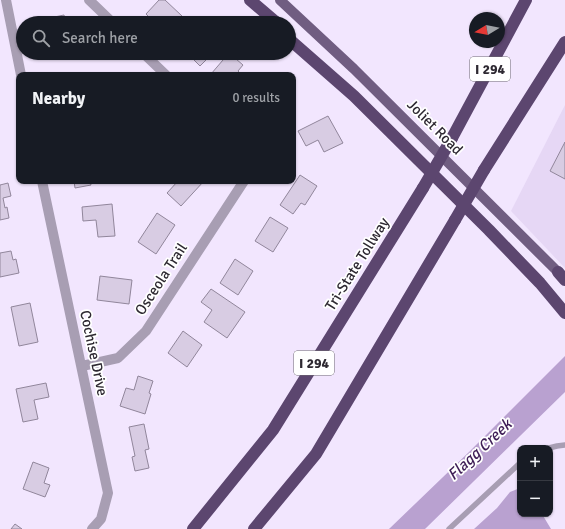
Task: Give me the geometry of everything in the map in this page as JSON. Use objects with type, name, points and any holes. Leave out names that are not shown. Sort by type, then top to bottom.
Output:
[{"type":"highway","points":[[250,0],[268,16]]},
{"type":"highway","name":"Tri-State Tollway","points":[[193,529],[272,430],[423,188],[452,138],[526,0]]},
{"type":"highway","name":"Joliet Road","points":[[296,38],[305,44],[358,92],[490,221],[565,300]]},
{"type":"highway","points":[[254,529],[316,454],[484,170],[565,42]]},
{"type":"highway","points":[[296,45],[354,96],[433,174],[540,283],[565,312]]},
{"type":"main road","name":"Joliet Road","points":[[280,0],[354,69],[561,274]]},
{"type":"street","points":[[6,0],[16,50]]},
{"type":"street","points":[[89,0],[106,16]]},
{"type":"street","points":[[18,60],[20,72]]},
{"type":"street","points":[[150,60],[163,72]]},
{"type":"street","name":"Cochise Drive","points":[[43,184],[108,493],[101,519],[92,529]]},
{"type":"street","name":"Osceola Trail","points":[[82,366],[118,358],[146,331],[242,184]]},
{"type":"lane","points":[[553,447],[565,445]]},
{"type":"lane","points":[[449,529],[517,466]]},
{"type":"shaded area","points":[[565,105],[565,268],[511,211]]},
{"type":"water","name":"Flagg Creek","points":[[565,356],[565,392],[425,529],[389,529],[469,452]]},
{"type":"water","points":[[517,489],[517,517],[544,517],[551,529],[474,529],[497,508],[510,492]]},
{"type":"building","points":[[159,0],[165,0],[182,16],[148,16],[146,14]]},
{"type":"building","points":[[194,60],[206,60],[200,66]]},
{"type":"building","points":[[223,60],[237,60],[243,65],[238,71],[239,72],[213,72]]},
{"type":"building","points":[[328,116],[343,143],[324,152],[318,140],[306,146],[298,131]]},
{"type":"building","points":[[565,142],[565,179],[550,171]]},
{"type":"building","points":[[300,175],[317,186],[305,205],[301,203],[293,214],[280,205],[294,184],[296,184],[296,181]]},
{"type":"building","points":[[8,183],[11,196],[3,198],[5,208],[7,207],[9,218],[0,220],[0,185]]},
{"type":"building","points":[[74,184],[91,185],[75,188]]},
{"type":"building","points":[[175,184],[201,184],[181,206],[167,193]]},
{"type":"building","points":[[112,204],[115,236],[98,237],[96,220],[83,221],[82,207]]},
{"type":"building","points":[[157,213],[175,225],[156,254],[138,242]]},
{"type":"building","points":[[270,217],[288,228],[273,252],[255,241]]},
{"type":"building","points":[[11,251],[13,260],[16,259],[19,273],[0,277],[0,253]]},
{"type":"building","points":[[235,259],[253,271],[238,295],[220,283]]},
{"type":"building","points":[[100,276],[132,280],[129,304],[97,300]]},
{"type":"building","points":[[211,289],[245,312],[227,338],[204,322],[212,310],[201,302]]},
{"type":"building","points":[[30,303],[38,342],[19,346],[11,307]]},
{"type":"building","points":[[183,331],[202,345],[187,367],[168,353]]},
{"type":"building","points":[[138,376],[153,381],[145,414],[120,406],[126,388],[134,390]]},
{"type":"building","points":[[46,383],[49,397],[34,400],[38,419],[23,422],[16,389]]},
{"type":"building","points":[[144,424],[149,449],[145,450],[149,468],[135,471],[132,457],[135,456],[129,427]]},
{"type":"building","points":[[33,462],[49,468],[44,483],[50,485],[45,497],[23,489]]},
{"type":"building","points":[[15,524],[22,529],[11,529]]}]
